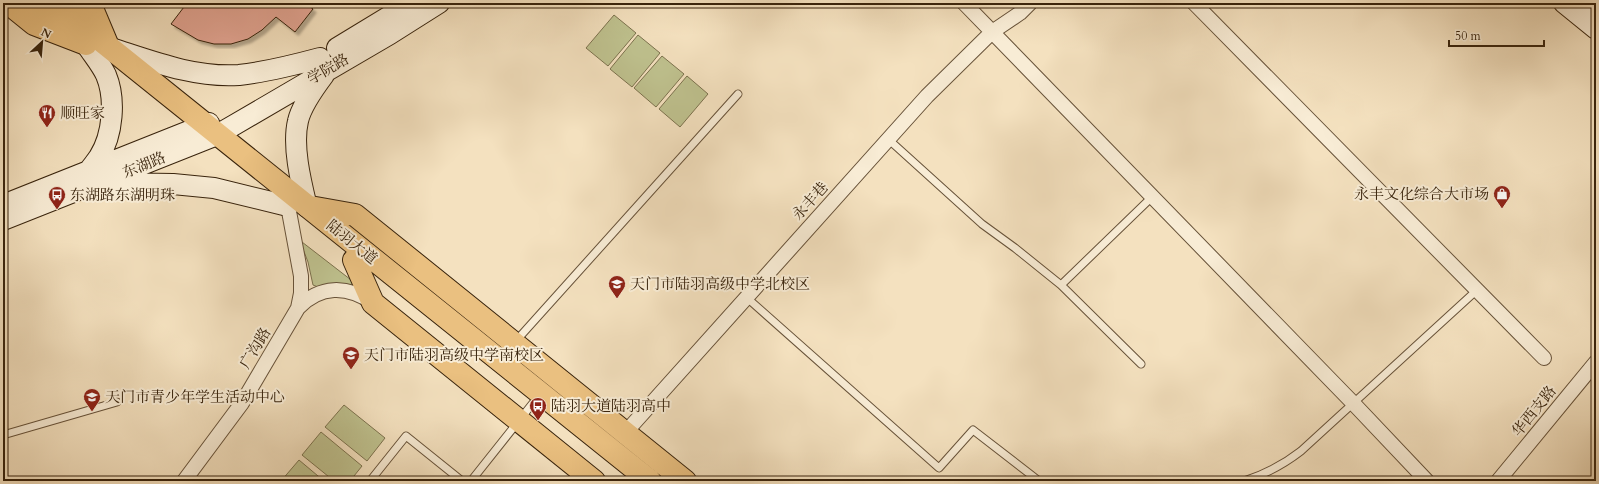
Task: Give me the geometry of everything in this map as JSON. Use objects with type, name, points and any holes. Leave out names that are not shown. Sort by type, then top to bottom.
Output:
[{"type":"main road","points":[[8,3],[34,24],[86,44],[106,75],[111,92],[110,121],[108,135],[92,178],[207,187],[297,207],[354,215],[650,481]]},
{"type":"main road","name":"陆羽大道","points":[[35,3],[86,44],[204,133],[297,207],[354,260],[630,481]]},
{"type":"main road","name":"陆羽大道","points":[[54,3],[109,47],[204,133]]},
{"type":"main road","name":"学院路","points":[[324,64],[411,3]]},
{"type":"main road","name":"学院路","points":[[204,133],[324,64],[439,3]]},
{"type":"main road","points":[[1564,3],[1596,29]]},
{"type":"main road","points":[[1586,3],[1596,11]]},
{"type":"main road","points":[[90,4],[109,47],[175,68],[196,73],[238,75],[324,64]]},
{"type":"main road","points":[[297,207],[301,184],[296,151],[298,121],[324,64]]},
{"type":"main road","name":"东湖路","points":[[3,220],[92,178],[204,133]]},
{"type":"main road","name":"东湖路","points":[[3,205],[92,178]]},
{"type":"main road","points":[[354,260],[373,303],[594,481]]},
{"type":"main road","points":[[506,351],[625,433],[685,481]]},
{"type":"street","points":[[964,3],[1153,196],[1427,481]]},
{"type":"street","name":"永丰巷","points":[[625,433],[927,96],[992,32],[1020,13],[1030,3]]},
{"type":"street","points":[[1194,3],[1544,358]]},
{"type":"street","points":[[297,207],[302,293],[298,308]]},
{"type":"street","points":[[298,308],[316,293],[330,291],[356,293],[373,303]]},
{"type":"street","name":"广沟路","points":[[184,481],[242,403],[298,308]]},
{"type":"street","name":"华西支路","points":[[1498,481],[1596,362]]},
{"type":"lane","points":[[506,351],[738,94]]},
{"type":"lane","points":[[888,139],[982,224],[1015,248],[1061,286],[1141,364]]},
{"type":"lane","points":[[1061,286],[1153,196]]},
{"type":"lane","points":[[1244,481],[1270,471],[1285,463],[1301,451],[1477,290]]},
{"type":"lane","points":[[746,297],[939,468],[973,430],[1039,481]]},
{"type":"lane","points":[[3,435],[117,402]]},
{"type":"lane","points":[[471,481],[533,403]]},
{"type":"lane","points":[[370,481],[406,436],[462,481]]},
{"type":"green space","points":[[614,15],[636,33],[608,66],[586,48]]},
{"type":"green space","points":[[638,35],[660,53],[632,87],[610,69]]},
{"type":"green space","points":[[662,56],[684,74],[656,107],[634,88]]},
{"type":"green space","points":[[687,76],[708,94],[680,127],[659,109]]},
{"type":"green space","points":[[302,242],[355,283],[355,287],[332,284],[318,287],[313,285],[308,262],[301,244]]},
{"type":"green space","points":[[344,405],[385,438],[367,461],[325,427]]},
{"type":"green space","points":[[321,432],[362,466],[350,481],[334,481],[302,455]]},
{"type":"green space","points":[[299,460],[324,481],[281,481]]},
{"type":"building","points":[[187,3],[305,3],[313,9],[295,32],[276,17],[262,30],[248,39],[231,44],[214,44],[198,40],[171,24]]},
{"type":"place","name":"顺旺家","points":[[47,128]]},
{"type":"place","name":"永丰文化综合大市场","points":[[1502,209]]},
{"type":"place","name":"东湖路东湖明珠","points":[[57,210]]},
{"type":"place","name":"天门市陆羽高级中学北校区","points":[[617,299]]},
{"type":"place","name":"天门市陆羽高级中学南校区","points":[[351,370]]},
{"type":"place","name":"天门市青少年学生活动中心","points":[[92,412]]},
{"type":"place","name":"陆羽大道陆羽高中","points":[[538,421]]}]
